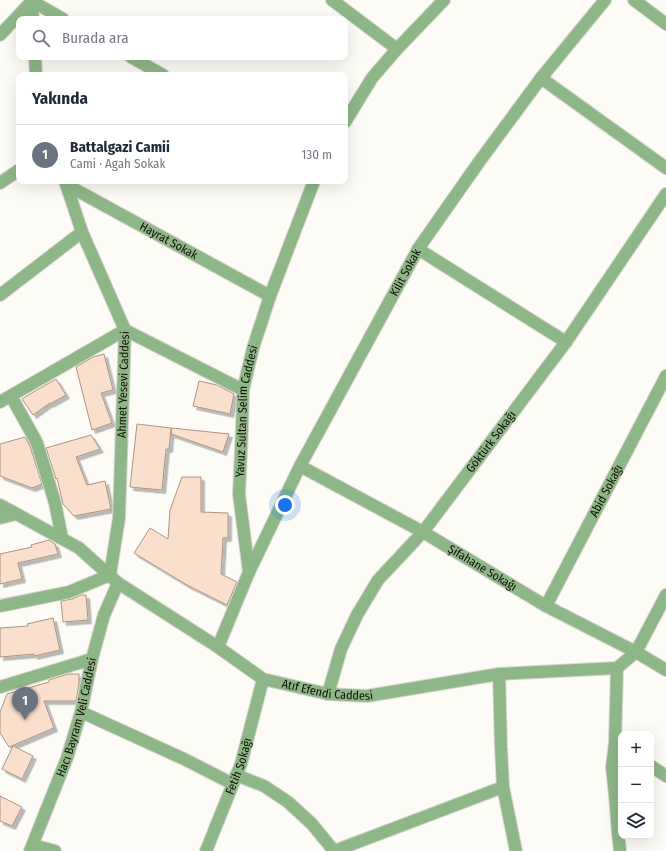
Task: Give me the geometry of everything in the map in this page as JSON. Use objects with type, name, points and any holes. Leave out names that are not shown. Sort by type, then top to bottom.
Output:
[{"type":"street","points":[[332,0],[397,48]]},
{"type":"street","points":[[348,117],[372,78],[397,48],[444,0]]},
{"type":"street","name":"Kilit Sokak","points":[[249,572],[300,466],[418,249],[479,162],[541,78],[605,0]]},
{"type":"street","points":[[634,0],[666,24]]},
{"type":"street","points":[[32,1],[33,16]]},
{"type":"street","points":[[32,1],[58,16]]},
{"type":"street","points":[[17,16],[32,1]]},
{"type":"street","points":[[0,34],[16,18]]},
{"type":"street","points":[[35,60],[36,72]]},
{"type":"street","points":[[136,60],[158,72]]},
{"type":"street","points":[[541,78],[666,168]]},
{"type":"street","points":[[0,184],[16,172]]},
{"type":"street","name":"Ahmet Yesevi Caddesi","points":[[66,184],[82,232],[125,330],[119,518],[114,579]]},
{"type":"street","name":"Hayrat Sokak","points":[[68,184],[270,296]]},
{"type":"street","name":"Yavuz Sultan Selim Caddesi","points":[[249,572],[239,494],[243,390],[253,348],[270,296],[313,184]]},
{"type":"street","name":"Göktürk Sokağı","points":[[328,694],[341,648],[357,615],[378,580],[423,532],[566,342],[666,194]]},
{"type":"street","points":[[0,295],[82,232]]},
{"type":"street","points":[[418,249],[566,342]]},
{"type":"street","points":[[0,402],[125,330],[243,390]]},
{"type":"street","name":"Abid Sokağı","points":[[546,606],[666,376]]},
{"type":"street","points":[[11,396],[37,442],[55,503],[62,538]]},
{"type":"street","name":"Şifahane Sokağı","points":[[300,466],[423,532],[546,606],[636,652],[666,670]]},
{"type":"street","name":"Atıf Efendi Caddesi","points":[[0,505],[79,548],[114,579],[218,646],[263,679],[328,694],[367,696],[499,674],[617,668]]},
{"type":"street","points":[[0,518],[16,514]]},
{"type":"street","points":[[218,646],[249,572]]},
{"type":"street","points":[[0,606],[68,592],[114,579]]},
{"type":"street","name":"Hacı Bayram Veli Caddesi","points":[[31,848],[67,758],[81,712],[92,660],[114,579]]},
{"type":"street","points":[[620,851],[616,795],[612,767],[618,745],[617,668],[636,652],[666,595]]},
{"type":"street","points":[[0,687],[92,660]]},
{"type":"street","points":[[499,674],[503,787],[516,851]]},
{"type":"street","name":"Fetih Sokağı","points":[[206,851],[241,764],[263,679]]},
{"type":"street","points":[[81,712],[234,780],[264,786],[288,802],[312,824],[334,851],[503,787]]},
{"type":"street","points":[[652,767],[666,776]]},
{"type":"street","points":[[31,848],[55,851]]},
{"type":"building","points":[[104,354],[113,390],[101,393],[112,423],[92,430],[76,367],[93,357]]},
{"type":"building","points":[[56,379],[66,395],[50,403],[33,415],[22,399]]},
{"type":"building","points":[[199,381],[217,385],[234,394],[230,414],[193,406]]},
{"type":"building","points":[[137,424],[171,428],[169,449],[166,449],[162,490],[130,487]]},
{"type":"building","points":[[172,428],[229,434],[223,452],[171,434]]},
{"type":"building","points":[[91,435],[100,449],[76,457],[87,485],[105,481],[111,509],[74,516],[63,504],[57,478],[56,479],[46,448]]},
{"type":"building","points":[[25,437],[30,446],[42,484],[32,488],[0,476],[0,444]]},
{"type":"building","points":[[182,477],[201,477],[201,512],[228,513],[228,538],[223,538],[221,574],[237,582],[227,605],[187,585],[134,553],[150,528],[168,539],[170,510]]},
{"type":"building","points":[[49,540],[55,544],[58,554],[18,563],[22,579],[0,584],[0,554],[32,547],[31,545]]},
{"type":"building","points":[[81,595],[86,595],[88,620],[63,622],[61,601],[72,599]]},
{"type":"building","points":[[53,618],[60,650],[34,656],[34,654],[0,657],[0,628],[28,626],[27,624]]},
{"type":"building","points":[[68,674],[79,674],[76,701],[44,701],[54,728],[9,747],[0,733],[0,712],[7,694],[49,682],[49,680]]},
{"type":"building","points":[[13,746],[33,756],[22,779],[2,769]]},
{"type":"building","points":[[0,796],[22,807],[12,826],[0,821]]},
{"type":"place","name":"Battalgazi Camii","points":[[25,720]]}]
